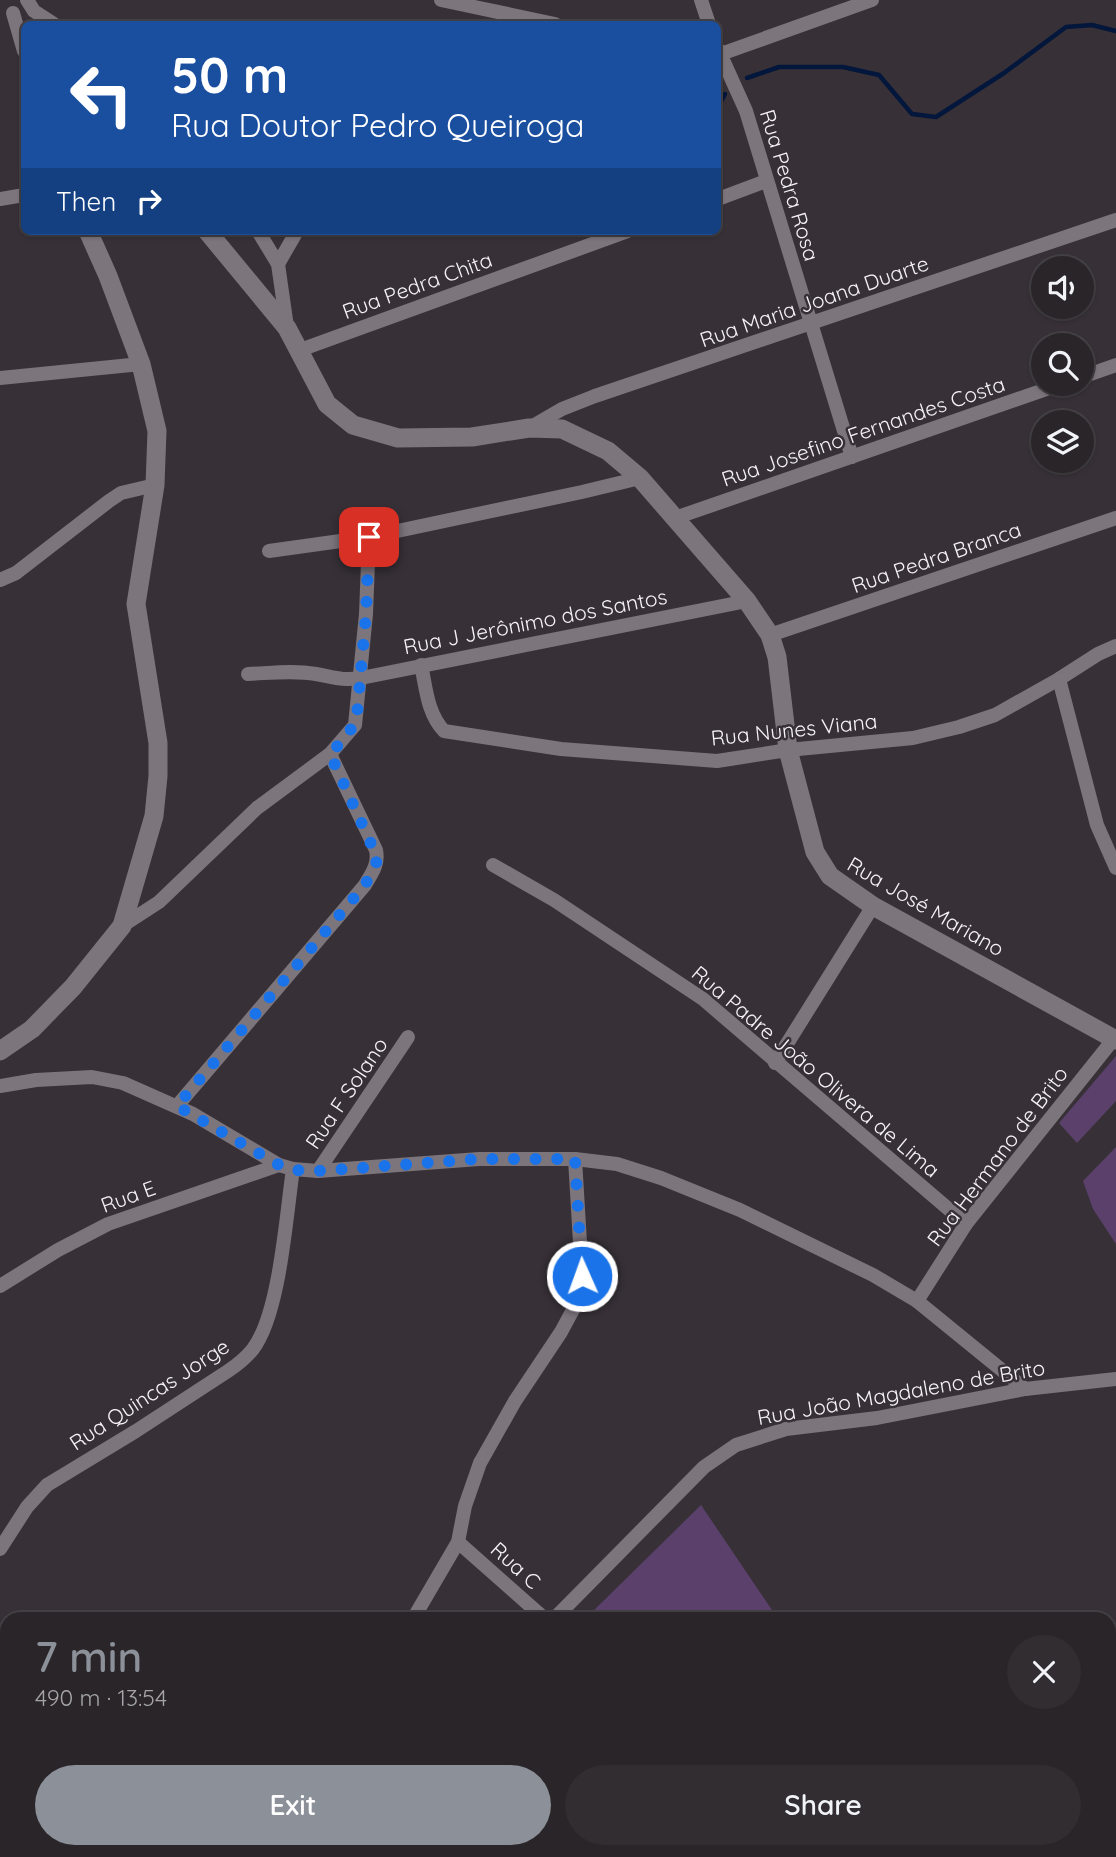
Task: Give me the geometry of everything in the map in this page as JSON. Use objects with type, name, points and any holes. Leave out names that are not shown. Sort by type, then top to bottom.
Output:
[{"type":"street","points":[[441,0],[541,21]]},
{"type":"street","points":[[701,0],[708,21]]},
{"type":"street","points":[[721,52],[872,0]]},
{"type":"street","points":[[21,45],[6,14],[30,5],[50,21]]},
{"type":"street","name":"Rua Pedra Rosa","points":[[721,59],[746,111],[852,457]]},
{"type":"street","points":[[721,198],[766,181]]},
{"type":"street","points":[[0,199],[21,196]]},
{"type":"street","name":"Rua Maria Joana Duarte","points":[[528,428],[562,409],[595,396],[1116,220]]},
{"type":"street","points":[[90,235],[141,363],[157,431],[155,485],[136,604],[156,731],[158,776],[153,816],[122,926]]},
{"type":"street","name":"Rua José Mariano","points":[[210,235],[287,328],[327,404],[353,425],[398,438],[472,437],[528,428],[562,429],[608,451],[640,478],[747,601],[770,635],[778,657],[788,750],[815,852],[830,876],[873,906],[1115,1038]]},
{"type":"street","points":[[260,235],[278,264],[287,328]]},
{"type":"street","points":[[278,264],[295,235]]},
{"type":"street","name":"Rua Pedra Chita","points":[[300,350],[617,235]]},
{"type":"street","points":[[0,378],[141,363]]},
{"type":"street","points":[[1094,373],[1116,365]]},
{"type":"street","name":"Rua Josefino Fernandes Costa","points":[[675,518],[1031,395]]},
{"type":"street","points":[[269,551],[369,537],[640,478]]},
{"type":"street","points":[[0,580],[16,573],[121,493],[155,485]]},
{"type":"street","name":"Rua Pedra Branca","points":[[770,635],[1116,518]]},
{"type":"street","points":[[0,1051],[40,1021],[73,987],[122,926],[159,902],[257,808],[330,754],[355,725],[366,614],[369,537]]},
{"type":"street","name":"Rua J Jerônimo dos Santos","points":[[248,674],[317,674],[343,681],[747,601]]},
{"type":"street","name":"Rua Nunes Viana","points":[[421,665],[431,711],[437,724],[452,734],[561,749],[717,761],[788,750],[913,738],[959,727],[995,715],[1116,646]]},
{"type":"street","points":[[1059,679],[1097,825],[1116,868]]},
{"type":"street","points":[[177,1106],[365,885],[374,869],[378,859],[376,850],[330,754]]},
{"type":"street","name":"Rua Padre João Olivera de Lima","points":[[494,865],[554,900],[703,999],[966,1224]]},
{"type":"street","points":[[775,1063],[873,906]]},
{"type":"street","name":"Rua F Solano","points":[[318,1171],[408,1037]]},
{"type":"street","name":"Rua Hermano de Brito","points":[[918,1301],[966,1224],[1115,1038]]},
{"type":"street","points":[[0,1086],[36,1080],[92,1077],[123,1083],[177,1106],[286,1167],[318,1171],[479,1159],[575,1159],[617,1164],[661,1178],[729,1206],[873,1275],[918,1301],[1025,1389]]},
{"type":"street","points":[[417,1612],[458,1542],[465,1506],[480,1462],[575,1306],[582,1276],[575,1159]]},
{"type":"street","name":"Rua E","points":[[0,1286],[58,1250],[108,1224],[286,1167]]},
{"type":"street","name":"Rua Quincas Jorge","points":[[0,1549],[31,1501],[47,1485],[228,1371],[254,1348],[271,1314],[286,1167]]},
{"type":"street","name":"Rua João Magdaleno de Brito","points":[[561,1612],[704,1467],[736,1446],[786,1429],[877,1418],[1025,1389],[1116,1379]]},
{"type":"street","name":"Rua C","points":[[458,1542],[537,1612]]},
{"type":"building","points":[[1116,1056],[1116,1101],[1077,1143],[1059,1123]]},
{"type":"building","points":[[1116,1147],[1116,1244],[1093,1209],[1083,1181]]},
{"type":"building","points":[[701,1505],[773,1612],[592,1612]]},
{"type":"waterway","points":[[747,78],[779,67],[843,67],[879,75],[912,114],[936,117],[1004,73],[1066,27],[1092,25],[1116,31]]},
{"type":"waterway","points":[[721,101],[725,94]]},
{"type":"route","points":[[369,537],[366,614],[357,715],[349,734],[330,754],[378,859],[365,885],[177,1106],[279,1165],[293,1170],[318,1171],[479,1159],[575,1159],[582,1276]]}]
